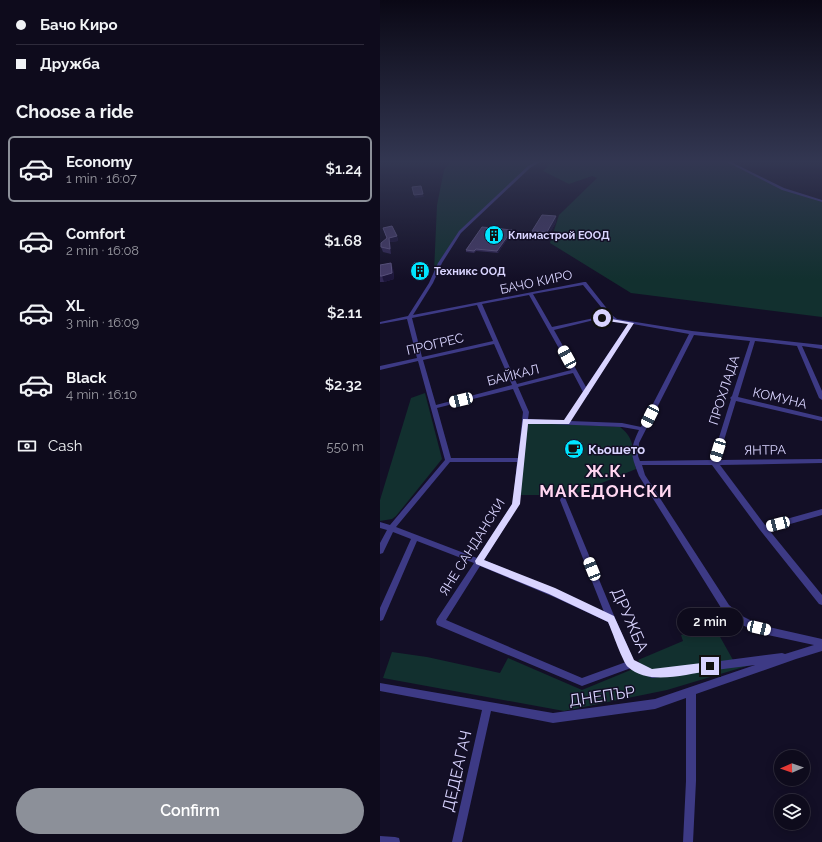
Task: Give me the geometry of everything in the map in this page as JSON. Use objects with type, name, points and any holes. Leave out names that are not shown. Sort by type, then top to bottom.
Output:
[{"type":"street","points":[[448,460],[409,318],[431,283],[440,263],[460,232],[494,200]]},
{"type":"street","name":"БАЧО КИРО","points":[[380,323],[584,283],[610,316],[616,320]]},
{"type":"street","points":[[531,294],[587,393]]},
{"type":"street","name":"ЯНЕ САНДАНСКИ","points":[[479,304],[526,412],[516,504],[440,622],[481,639]]},
{"type":"street","points":[[552,330],[594,319],[616,320],[692,333],[822,348]]},
{"type":"street","points":[[566,423],[587,393],[631,323]]},
{"type":"street","points":[[692,333],[636,443],[635,456],[642,476],[726,608],[741,620],[759,628],[822,643]]},
{"type":"street","name":"ПРОХЛАДА","points":[[714,462],[733,398],[753,340]]},
{"type":"street","name":"ПРОГРЕС","points":[[380,368],[495,342]]},
{"type":"street","points":[[799,345],[822,398]]},
{"type":"street","name":"БАЙКАЛ","points":[[434,407],[575,371]]},
{"type":"street","name":"КОМУНА","points":[[733,398],[822,419]]},
{"type":"street","points":[[525,421],[627,425],[643,429]]},
{"type":"street","points":[[448,460],[520,460]]},
{"type":"street","points":[[380,551],[391,528],[448,460]]},
{"type":"street","name":"ЯНТРА","points":[[637,463],[822,461]]},
{"type":"street","points":[[714,462],[763,528],[822,602]]},
{"type":"street","name":"ДРУЖБА","points":[[563,500],[611,619],[631,664],[652,674],[796,655]]},
{"type":"street","points":[[763,528],[822,512]]},
{"type":"street","points":[[380,525],[479,561],[552,591],[611,619]]},
{"type":"street","points":[[380,617],[415,537]]},
{"type":"street","name":"ДНЕПЪР","points":[[481,639],[582,682],[631,664]]},
{"type":"street","name":"ДНЕПЪР","points":[[380,687],[553,718],[655,704],[796,655],[822,648]]},
{"type":"street","points":[[688,842],[691,781],[691,692]]},
{"type":"street","name":"ДЕДЕАГАЧ","points":[[457,842],[488,707]]},
{"type":"street","points":[[380,840],[395,842]]},
{"type":"green space","points":[[438,200],[494,200],[460,232],[434,272]]},
{"type":"green space","points":[[574,200],[817,200],[822,202],[822,317],[631,293],[550,243],[559,215]]},
{"type":"green space","points":[[425,393],[442,459],[396,516],[392,519],[380,521],[380,500],[411,398]]},
{"type":"green space","points":[[527,422],[620,427],[631,441],[636,469],[565,498],[563,495],[519,495]]},
{"type":"green space","points":[[714,626],[733,660],[655,671],[645,667],[638,660],[683,641],[681,635]]},
{"type":"green space","points":[[392,652],[427,657],[500,673],[508,658],[582,690],[633,669],[642,674],[653,677],[757,663],[667,690],[564,711],[383,678]]},
{"type":"building","points":[[542,215],[556,216],[547,232],[532,231]]},
{"type":"building","points":[[392,226],[397,236],[389,238],[390,249],[381,247],[381,243],[387,238],[383,228]]},
{"type":"building","points":[[482,227],[512,230],[497,251],[476,249],[474,251],[466,250]]},
{"type":"building","name":"Техникс ООД","points":[[422,262],[425,276],[417,277],[414,263]]},
{"type":"building","points":[[391,263],[392,273],[380,276],[380,265]]},
{"type":"place","name":"Климастрой ЕООД","points":[[494,235]]},
{"type":"place","name":"Техникс ООД","points":[[420,271]]},
{"type":"place","name":"Кьошето","points":[[574,449]]},
{"type":"district","name":"Ж.К. МАКЕДОНСКИ","points":[[606,481]]},
{"type":"route","points":[[602,318],[631,323],[587,393],[566,423],[525,421],[516,504],[479,561],[552,591],[611,619],[631,664],[642,670],[652,674],[710,666]]}]
